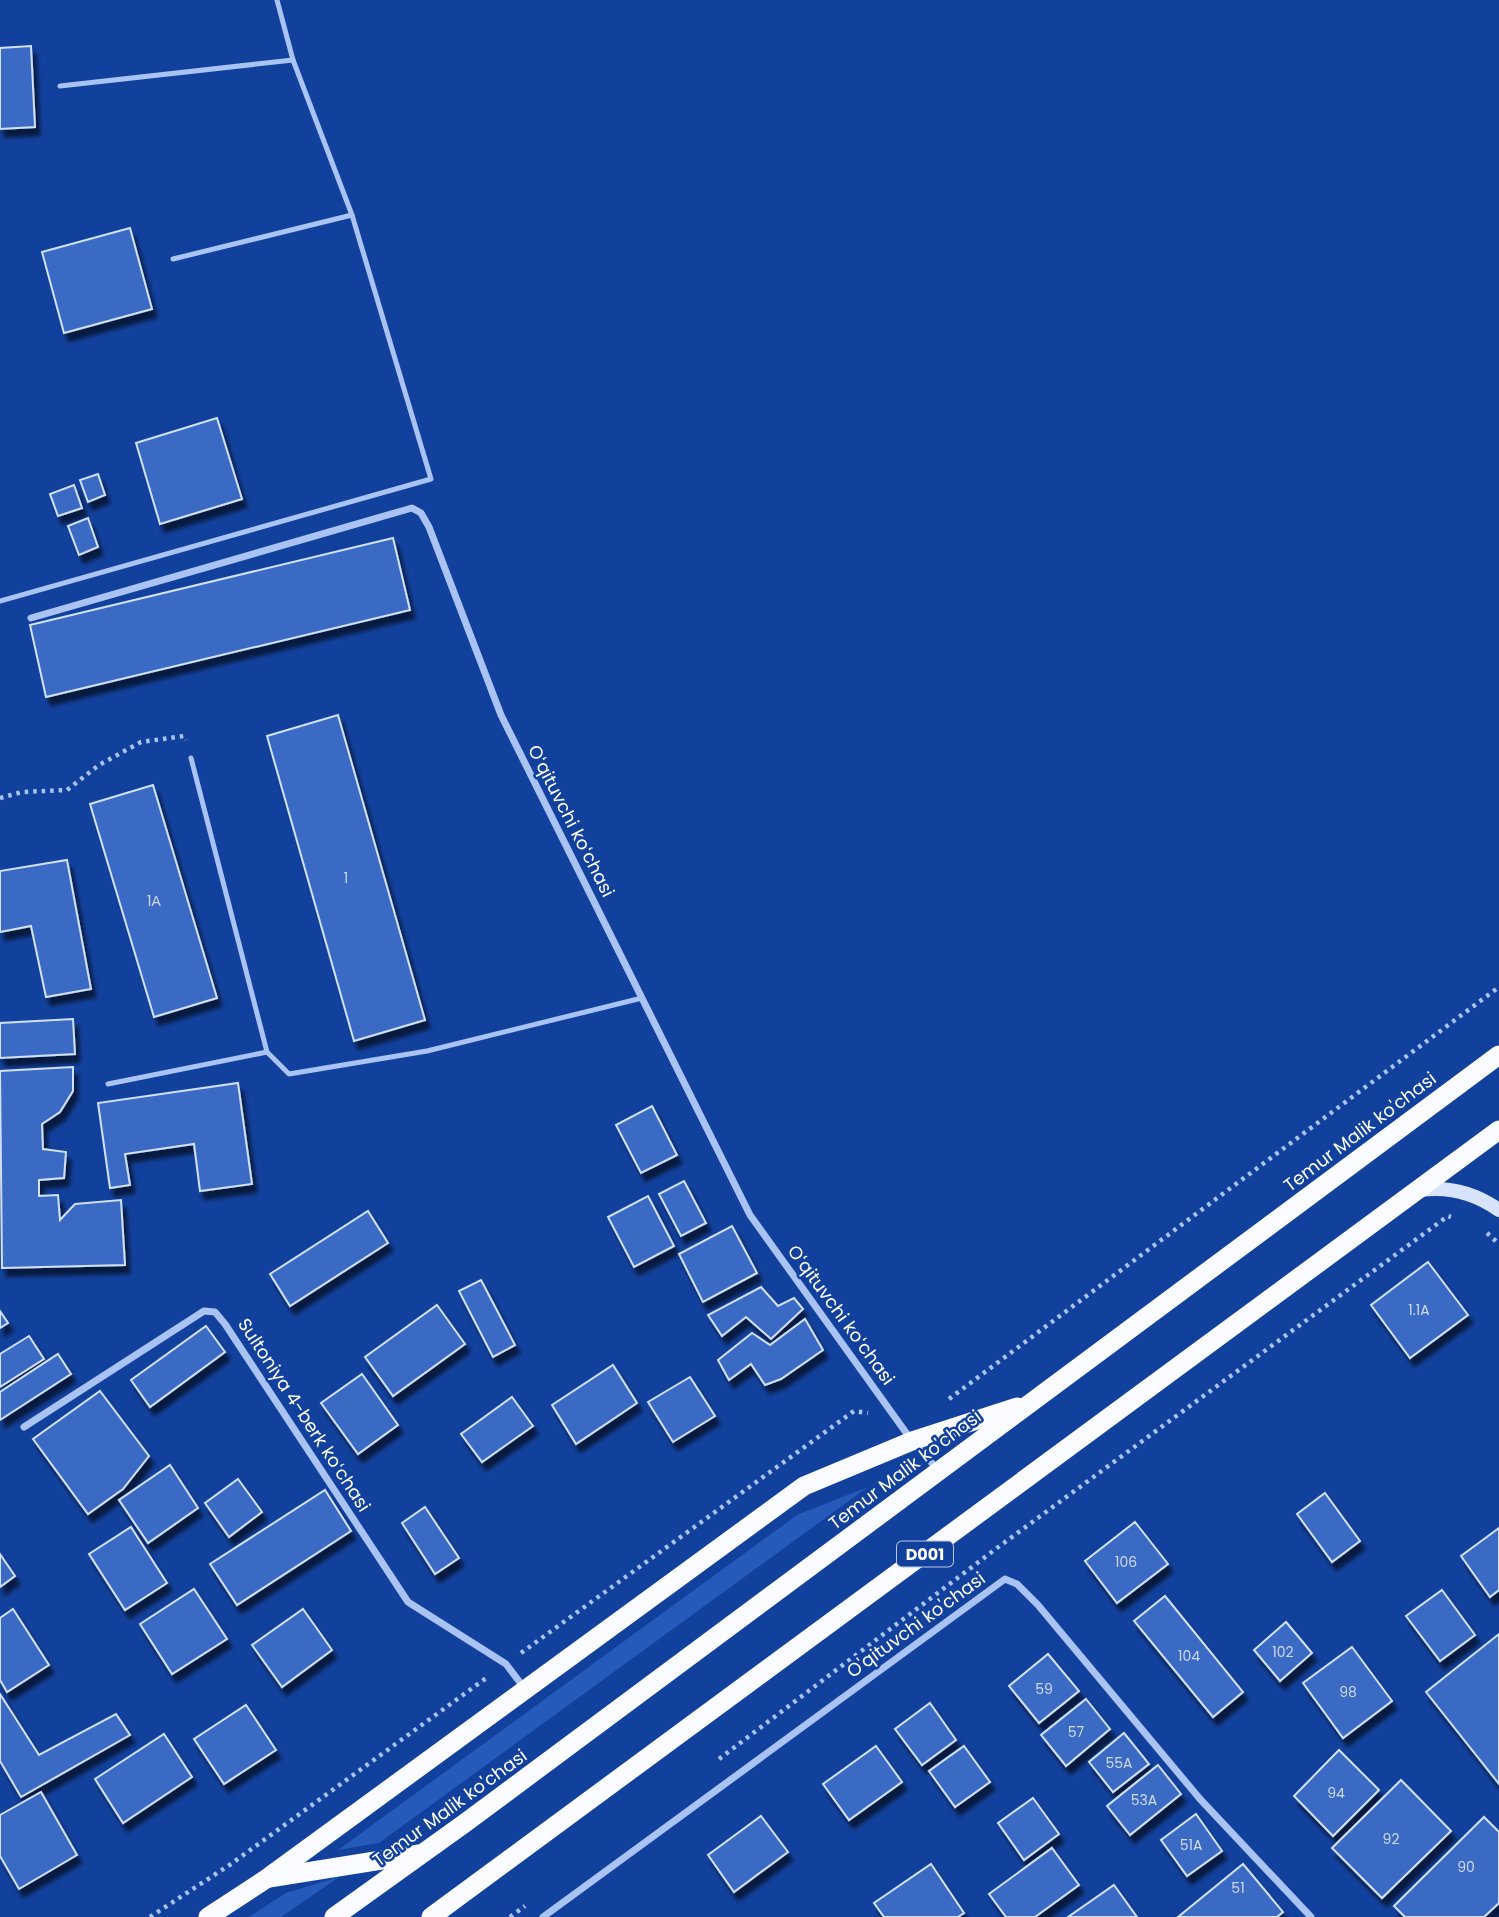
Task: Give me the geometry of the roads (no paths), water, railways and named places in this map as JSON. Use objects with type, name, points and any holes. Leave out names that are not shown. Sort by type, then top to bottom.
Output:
[{"type":"highway","name":"Temur Malik ko'chasi","points":[[334,1917],[1499,1055]]},
{"type":"highway","name":"D001","points":[[431,1917],[1499,1130]]},
{"type":"highway","points":[[208,1917],[267,1879],[804,1486],[912,1441],[1032,1402]]},
{"type":"highway","points":[[267,1879],[424,1853]]},
{"type":"main road","points":[[1418,1190],[1433,1188],[1462,1192],[1476,1196],[1499,1210]]},
{"type":"street","name":"Oʻqituvchi koʻchasi","points":[[31,618],[412,508],[421,513],[429,527],[501,715],[750,1215],[912,1441],[939,1471]]},
{"type":"street","name":"Sultoniya 4-berk koʻchasi","points":[[24,1427],[204,1311],[215,1312],[408,1602],[506,1664],[525,1689]]},
{"type":"street","name":"O'qituvchi ko'chasi","points":[[543,1917],[1005,1579],[1017,1584],[1038,1605],[1200,1799],[1311,1917]]},
{"type":"lane","points":[[0,601],[431,479],[352,215],[293,60],[277,0]]},
{"type":"lane","points":[[60,86],[293,60]]},
{"type":"lane","points":[[173,259],[352,215]]},
{"type":"lane","points":[[191,758],[267,1052],[289,1074],[427,1051],[642,998]]},
{"type":"lane","points":[[108,1084],[267,1052]]}]
